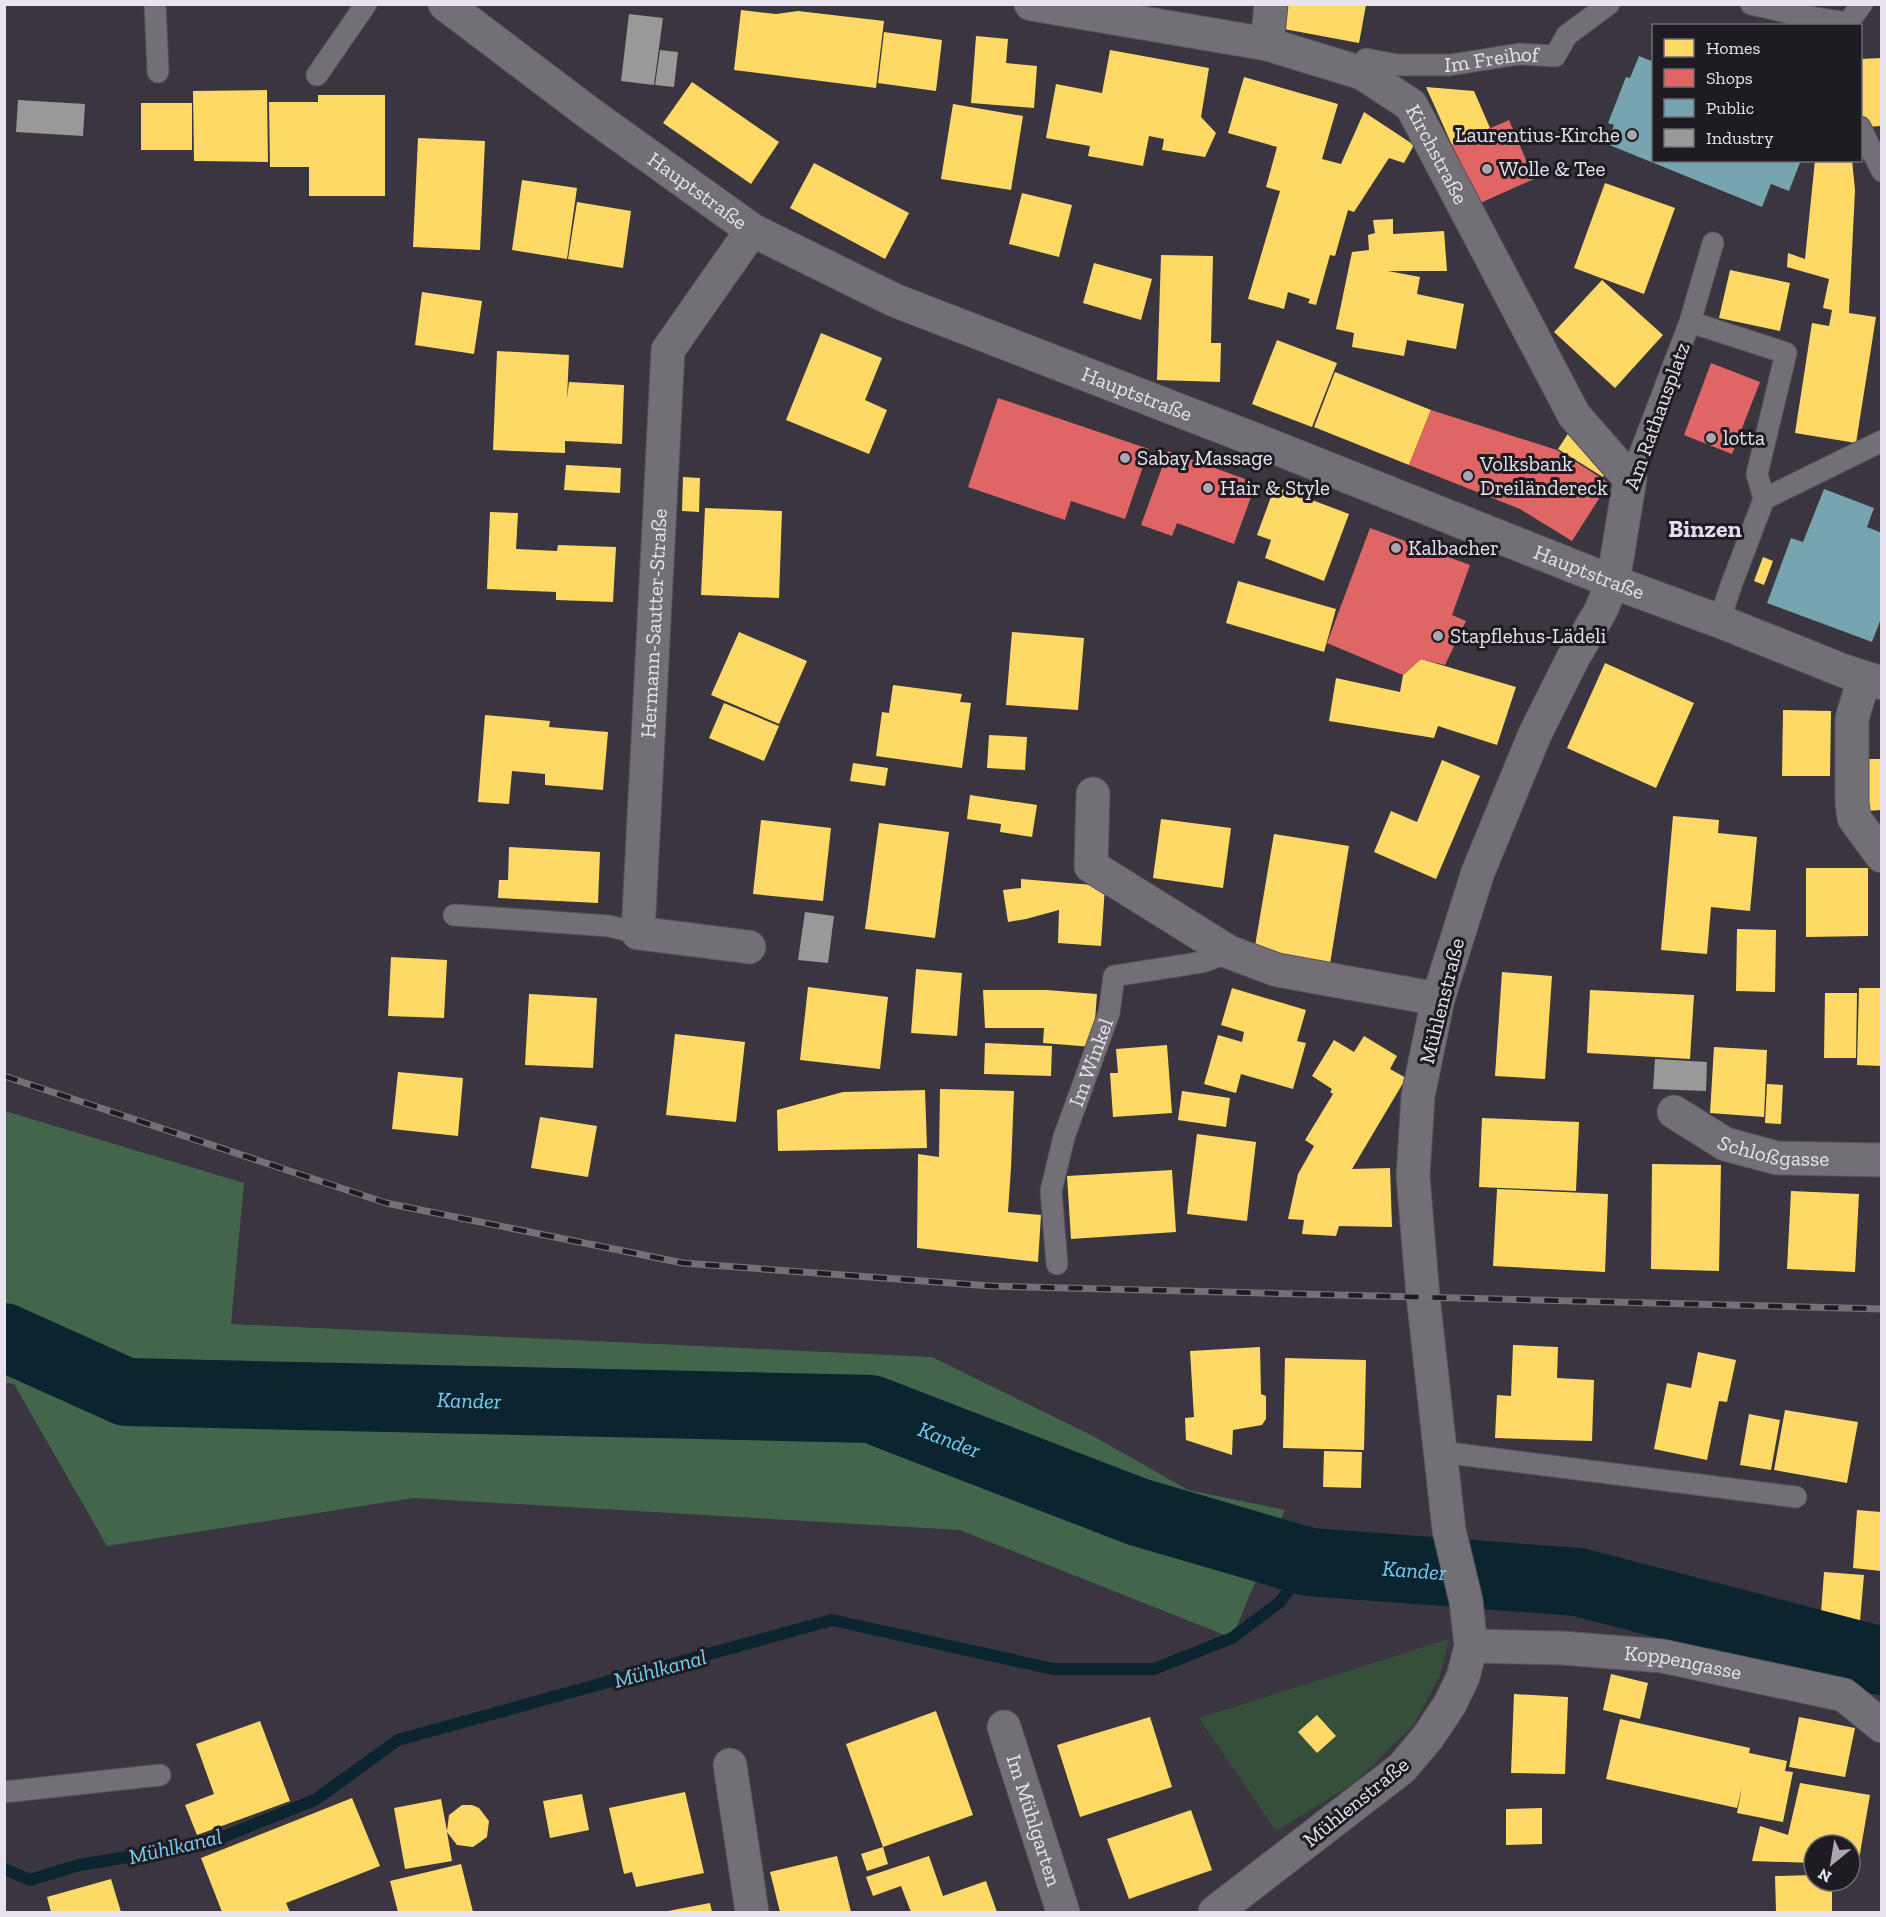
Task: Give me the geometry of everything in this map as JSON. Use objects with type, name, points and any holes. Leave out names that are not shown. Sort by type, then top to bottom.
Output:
[{"type":"street","name":"Kirchstraße","points":[[1031,4],[1268,44],[1362,73],[1411,105],[1574,415],[1630,479]]},
{"type":"street","points":[[1268,44],[1271,4]]},
{"type":"street","name":"Hauptstraße","points":[[452,6],[589,113],[752,230],[894,300],[1613,582],[1873,681]]},
{"type":"street","name":"Hermann-Sautter-Straße","points":[[638,933],[668,350],[752,230]]},
{"type":"street","name":"Am Rathausplatz","points":[[1613,582],[1630,479]]},
{"type":"street","name":"Mühlenstraße","points":[[1215,1912],[1402,1768],[1428,1737],[1450,1704],[1463,1677],[1471,1646],[1466,1601],[1449,1530],[1423,1296],[1413,1176],[1419,1096],[1438,999],[1478,872],[1535,734],[1554,694],[1600,612],[1613,582]]},
{"type":"street","points":[[1873,681],[1852,719],[1852,802],[1854,818],[1881,856]]},
{"type":"street","points":[[1093,794],[1091,866],[1230,952],[1277,970],[1438,999]]},
{"type":"street","points":[[638,933],[749,946]]},
{"type":"street","name":"Schloßgasse","points":[[1674,1112],[1725,1144],[1777,1158],[1881,1160]]},
{"type":"street","name":"Koppengasse","points":[[1471,1646],[1562,1648],[1662,1656],[1844,1695],[1881,1726]]},
{"type":"street","name":"Im Mühlgarten","points":[[1004,1727],[1063,1912]]},
{"type":"street","points":[[730,1765],[752,1912]]},
{"type":"lane","points":[[155,4],[158,72]]},
{"type":"lane","points":[[317,75],[366,4]]},
{"type":"lane","name":"Im Freihof","points":[[1362,73],[1366,59],[1398,65],[1450,65],[1519,54],[1555,56],[1567,35],[1609,4]]},
{"type":"lane","points":[[1751,4],[1814,11],[1848,24],[1862,4]]},
{"type":"lane","points":[[1862,131],[1881,171]]},
{"type":"lane","name":"Am Rathausplatz","points":[[1630,479],[1690,322],[1713,243]]},
{"type":"lane","name":"Am Rathausplatz","points":[[1690,322],[1786,353],[1757,474],[1764,499]]},
{"type":"lane","points":[[1719,621],[1764,499],[1881,435]]},
{"type":"lane","points":[[454,915],[609,926],[638,933]]},
{"type":"lane","name":"Im Winkel","points":[[1057,1264],[1051,1191],[1064,1137],[1109,1013],[1114,976],[1203,962],[1230,952]]},
{"type":"lane","points":[[1441,1452],[1796,1497]]},
{"type":"lane","points":[[4,1792],[160,1774]]},
{"type":"green space","points":[[5,1111],[244,1183],[231,1324],[932,1357],[1095,1437],[1188,1490],[1285,1510],[1232,1638],[960,1530],[413,1498],[107,1546],[14,1384],[5,1383]]},
{"type":"green space","points":[[1449,1639],[1440,1676],[1413,1726],[1354,1783],[1276,1831],[1199,1718]]},
{"type":"building: Homes","points":[[1288,5],[1366,5],[1359,43],[1284,29]]},
{"type":"building: Homes","points":[[741,10],[776,14],[798,11],[884,21],[876,88],[734,70]]},
{"type":"building: Homes","points":[[884,32],[942,40],[936,91],[878,83]]},
{"type":"building: Homes","points":[[976,36],[1008,39],[1006,63],[1037,66],[1034,108],[971,103]]},
{"type":"building: Homes","points":[[1110,50],[1209,68],[1201,117],[1216,133],[1205,157],[1162,150],[1164,139],[1149,136],[1143,166],[1088,156],[1090,146],[1046,138],[1056,84],[1102,93]]},
{"type":"building: Homes","points":[[1881,58],[1881,126],[1867,127],[1862,117],[1862,59]]},
{"type":"building: Homes","points":[[1244,77],[1338,104],[1322,159],[1341,164],[1364,112],[1414,145],[1404,163],[1389,158],[1354,212],[1348,210],[1335,256],[1330,255],[1316,305],[1308,303],[1310,299],[1288,292],[1284,309],[1248,299],[1280,191],[1266,187],[1277,147],[1228,133]]},
{"type":"building: Homes","points":[[692,82],[779,142],[751,184],[663,123]]},
{"type":"building: Homes","points":[[1426,87],[1474,91],[1490,128],[1452,145]]},
{"type":"building: Homes","points":[[267,90],[268,162],[194,161],[193,91]]},
{"type":"building: Homes","points":[[318,95],[385,95],[385,196],[309,196],[309,167],[270,167],[269,102],[318,102]]},
{"type":"building: Homes","points":[[141,103],[192,103],[192,150],[141,150]]},
{"type":"building: Homes","points":[[953,104],[1023,116],[1011,190],[941,179]]},
{"type":"building: Homes","points":[[418,138],[485,141],[480,250],[413,247]]},
{"type":"building: Homes","points":[[1815,162],[1852,162],[1855,190],[1849,313],[1876,317],[1856,443],[1795,433],[1812,323],[1829,326],[1832,310],[1823,308],[1829,279],[1787,267],[1788,253],[1805,259]]},
{"type":"building: Homes","points":[[814,163],[909,213],[885,259],[790,208]]},
{"type":"building: Homes","points":[[522,180],[577,188],[567,259],[512,250]]},
{"type":"building: Homes","points":[[1605,183],[1675,208],[1644,294],[1574,268]]},
{"type":"building: Homes","points":[[1022,193],[1072,205],[1059,257],[1009,244]]},
{"type":"building: Homes","points":[[577,202],[631,211],[623,268],[568,259]]},
{"type":"building: Homes","points":[[1393,219],[1393,234],[1444,231],[1447,271],[1388,271],[1420,277],[1417,294],[1464,304],[1456,349],[1407,340],[1404,356],[1352,347],[1354,333],[1336,329],[1352,252],[1369,250],[1368,235],[1375,233],[1373,220]]},
{"type":"building: Homes","points":[[1161,255],[1213,256],[1211,343],[1221,343],[1220,382],[1157,380]]},
{"type":"building: Homes","points":[[1094,263],[1152,279],[1141,320],[1083,303]]},
{"type":"building: Homes","points":[[1730,270],[1790,283],[1780,331],[1719,318]]},
{"type":"building: Homes","points":[[1602,280],[1663,335],[1615,388],[1554,332]]},
{"type":"building: Homes","points":[[422,292],[482,301],[474,354],[415,345]]},
{"type":"building: Homes","points":[[821,333],[882,358],[865,400],[887,410],[869,454],[786,420]]},
{"type":"building: Homes","points":[[1277,340],[1337,363],[1312,427],[1252,404]]},
{"type":"building: Homes","points":[[497,351],[569,355],[567,399],[569,382],[624,385],[622,444],[565,441],[565,453],[493,450]]},
{"type":"building: Homes","points":[[1335,372],[1431,410],[1409,465],[1314,427]]},
{"type":"building: Homes","points":[[1571,429],[1606,471],[1603,477],[1558,449]]},
{"type":"building: Homes","points":[[566,465],[621,468],[620,493],[564,490]]},
{"type":"building: Homes","points":[[683,477],[700,478],[699,512],[682,511]]},
{"type":"building: Homes","points":[[1275,486],[1349,514],[1324,581],[1265,558],[1271,540],[1257,535]]},
{"type":"building: Homes","points":[[705,508],[782,511],[779,598],[701,595]]},
{"type":"building: Homes","points":[[490,512],[518,513],[516,549],[557,551],[558,545],[616,547],[613,602],[556,600],[556,592],[487,589]]},
{"type":"building: Homes","points":[[1763,557],[1773,561],[1764,585],[1754,581]]},
{"type":"building: Homes","points":[[1238,581],[1336,609],[1324,652],[1226,623]]},
{"type":"building: Homes","points":[[739,632],[807,661],[779,724],[711,695]]},
{"type":"building: Homes","points":[[1012,632],[1084,638],[1078,710],[1006,705]]},
{"type":"building: Homes","points":[[1421,659],[1516,687],[1497,745],[1438,726],[1434,738],[1329,721],[1336,678],[1400,692],[1403,675]]},
{"type":"building: Homes","points":[[1605,663],[1694,703],[1656,788],[1567,748]]},
{"type":"building: Homes","points":[[893,685],[962,694],[960,702],[971,703],[962,768],[876,756],[882,712],[889,713]]},
{"type":"building: Homes","points":[[724,703],[779,726],[764,761],[709,738]]},
{"type":"building: Homes","points":[[1783,710],[1831,711],[1830,776],[1782,776]]},
{"type":"building: Homes","points":[[485,715],[550,721],[549,727],[608,732],[603,790],[545,785],[545,774],[512,771],[509,804],[478,802]]},
{"type":"building: Homes","points":[[989,735],[1027,737],[1025,770],[987,768]]},
{"type":"building: Homes","points":[[1865,759],[1881,759],[1881,810],[1866,811]]},
{"type":"building: Homes","points":[[1442,760],[1480,776],[1436,879],[1374,852],[1391,811],[1417,822]]},
{"type":"building: Homes","points":[[853,763],[888,768],[885,786],[850,781]]},
{"type":"building: Homes","points":[[970,795],[1037,805],[1032,837],[1000,832],[1001,824],[967,819]]},
{"type":"building: Homes","points":[[1673,816],[1719,820],[1718,833],[1757,837],[1750,911],[1711,907],[1707,954],[1661,950]]},
{"type":"building: Homes","points":[[1161,819],[1231,828],[1223,888],[1153,878]]},
{"type":"building: Homes","points":[[761,820],[831,828],[823,901],[753,894]]},
{"type":"building: Homes","points":[[879,823],[949,832],[935,938],[865,929]]},
{"type":"building: Homes","points":[[1274,834],[1349,846],[1330,964],[1254,952]]},
{"type":"building: Homes","points":[[509,847],[600,852],[598,903],[498,898],[499,880],[508,880]]},
{"type":"building: Homes","points":[[1806,868],[1868,868],[1868,936],[1806,937]]},
{"type":"building: Homes","points":[[1021,879],[1105,886],[1101,946],[1058,943],[1059,910],[1008,922],[1003,890],[1021,888]]},
{"type":"building: Homes","points":[[1737,929],[1776,930],[1775,992],[1736,991]]},
{"type":"building: Homes","points":[[391,957],[447,960],[444,1018],[388,1016]]},
{"type":"building: Homes","points":[[916,969],[962,973],[957,1036],[911,1033]]},
{"type":"building: Homes","points":[[1502,972],[1552,976],[1545,1079],[1495,1076]]},
{"type":"building: Homes","points":[[808,987],[888,997],[880,1069],[800,1060]]},
{"type":"building: Homes","points":[[1232,988],[1306,1010],[1297,1041],[1306,1043],[1293,1089],[1241,1074],[1236,1093],[1204,1084],[1218,1035],[1242,1042],[1244,1032],[1221,1025]]},
{"type":"building: Homes","points":[[1859,988],[1881,988],[1881,1066],[1857,1065]]},
{"type":"building: Homes","points":[[983,990],[1047,990],[1097,994],[1093,1047],[1043,1043],[1044,1028],[985,1028]]},
{"type":"building: Homes","points":[[1590,990],[1694,995],[1690,1059],[1587,1053]]},
{"type":"building: Homes","points":[[1825,993],[1857,993],[1856,1058],[1824,1058]]},
{"type":"building: Homes","points":[[529,994],[597,998],[593,1068],[525,1065]]},
{"type":"building: Homes","points":[[675,1034],[745,1042],[736,1122],[666,1115]]},
{"type":"building: Homes","points":[[1364,1036],[1397,1056],[1390,1069],[1406,1078],[1352,1169],[1390,1168],[1392,1227],[1339,1226],[1336,1236],[1302,1234],[1304,1220],[1288,1219],[1298,1174],[1314,1146],[1305,1140],[1333,1094],[1330,1092],[1332,1089],[1312,1076],[1334,1040],[1354,1052]]},
{"type":"building: Homes","points":[[985,1043],[1052,1046],[1051,1076],[984,1074]]},
{"type":"building: Homes","points":[[1167,1045],[1172,1113],[1113,1117],[1110,1073],[1118,1073],[1116,1049]]},
{"type":"building: Homes","points":[[1714,1047],[1767,1050],[1764,1117],[1710,1113]]},
{"type":"building: Homes","points":[[398,1072],[463,1078],[458,1136],[392,1129]]},
{"type":"building: Homes","points":[[1767,1084],[1783,1085],[1781,1124],[1765,1123]]},
{"type":"building: Homes","points":[[940,1089],[1014,1091],[1008,1212],[1041,1215],[1038,1262],[917,1248],[918,1154],[939,1157]]},
{"type":"building: Homes","points":[[925,1090],[927,1148],[778,1151],[777,1110],[843,1092]]},
{"type":"building: Homes","points":[[1182,1091],[1230,1098],[1226,1127],[1178,1120]]},
{"type":"building: Homes","points":[[540,1117],[597,1126],[588,1177],[531,1168]]},
{"type":"building: Homes","points":[[1482,1118],[1579,1122],[1576,1191],[1479,1187]]},
{"type":"building: Homes","points":[[1197,1134],[1256,1142],[1247,1221],[1187,1214]]},
{"type":"building: Homes","points":[[1652,1164],[1721,1165],[1719,1271],[1651,1269]]},
{"type":"building: Homes","points":[[1172,1170],[1176,1232],[1071,1239],[1067,1176]]},
{"type":"building: Homes","points":[[1497,1189],[1608,1194],[1605,1272],[1493,1266]]},
{"type":"building: Homes","points":[[1791,1191],[1859,1194],[1855,1272],[1787,1269]]},
{"type":"building: Homes","points":[[1513,1345],[1558,1347],[1557,1378],[1594,1380],[1592,1441],[1495,1438],[1497,1395],[1511,1396]]},
{"type":"building: Homes","points":[[1260,1347],[1261,1394],[1266,1396],[1266,1419],[1262,1425],[1233,1430],[1232,1455],[1186,1440],[1185,1418],[1194,1417],[1190,1351]]},
{"type":"building: Homes","points":[[1698,1352],[1736,1360],[1727,1402],[1719,1401],[1707,1460],[1654,1449],[1667,1383],[1691,1388]]},
{"type":"building: Homes","points":[[1285,1358],[1366,1360],[1364,1450],[1283,1448]]},
{"type":"building: Homes","points":[[1785,1410],[1858,1422],[1847,1483],[1774,1470]]},
{"type":"building: Homes","points":[[1749,1414],[1780,1420],[1771,1470],[1740,1465]]},
{"type":"building: Homes","points":[[1324,1451],[1362,1452],[1361,1488],[1323,1487]]},
{"type":"building: Homes","points":[[1857,1510],[1881,1512],[1881,1571],[1853,1568]]},
{"type":"building: Homes","points":[[1824,1572],[1864,1575],[1860,1621],[1821,1613]]},
{"type":"building: Homes","points":[[1611,1674],[1648,1683],[1640,1719],[1603,1710]]},
{"type":"building: Homes","points":[[1514,1694],[1568,1697],[1565,1774],[1511,1773]]},
{"type":"building: Homes","points":[[936,1711],[973,1815],[883,1847],[846,1744]]},
{"type":"building: Homes","points":[[1317,1715],[1336,1736],[1317,1753],[1298,1732]]},
{"type":"building: Homes","points":[[1150,1717],[1172,1787],[1080,1817],[1057,1745]]},
{"type":"building: Homes","points":[[1799,1717],[1855,1728],[1845,1777],[1789,1767]]},
{"type":"building: Homes","points":[[1620,1719],[1750,1748],[1749,1753],[1787,1761],[1785,1771],[1793,1772],[1783,1822],[1737,1813],[1742,1787],[1737,1808],[1606,1779]]},
{"type":"building: Homes","points":[[260,1721],[290,1801],[197,1835],[185,1805],[214,1794],[196,1744]]},
{"type":"building: Homes","points":[[1800,1783],[1870,1795],[1862,1842],[1862,1833],[1802,1833],[1802,1863],[1752,1861],[1760,1826],[1788,1835]]},
{"type":"building: Homes","points":[[685,1792],[704,1873],[636,1887],[632,1872],[624,1874],[609,1808]]},
{"type":"building: Homes","points":[[582,1794],[589,1830],[550,1838],[543,1801]]},
{"type":"building: Homes","points":[[352,1798],[380,1866],[286,1903],[290,1912],[222,1912],[201,1858]]},
{"type":"building: Homes","points":[[441,1799],[447,1831],[449,1815],[462,1805],[472,1805],[479,1808],[489,1821],[487,1837],[473,1847],[457,1845],[447,1832],[452,1861],[405,1869],[394,1808]]},
{"type":"building: Homes","points":[[1542,1808],[1542,1844],[1506,1845],[1506,1809]]},
{"type":"building: Homes","points":[[1191,1810],[1212,1870],[1129,1899],[1107,1839]]},
{"type":"building: Homes","points":[[883,1847],[888,1864],[867,1871],[861,1854]]},
{"type":"building: Homes","points":[[837,1856],[851,1912],[780,1912],[770,1872]]},
{"type":"building: Homes","points":[[929,1856],[943,1896],[986,1881],[997,1912],[911,1912],[901,1886],[873,1896],[866,1877]]},
{"type":"building: Homes","points":[[461,1864],[473,1912],[398,1912],[390,1881]]},
{"type":"building: Homes","points":[[1802,1875],[1802,1893],[1832,1893],[1832,1912],[1776,1912],[1775,1876]]},
{"type":"building: Homes","points":[[111,1879],[121,1912],[51,1912],[47,1897]]},
{"type":"building: Homes","points":[[710,1903],[712,1912],[668,1912],[668,1911]]},
{"type":"building: Shops","points":[[1509,120],[1534,179],[1478,204],[1452,145]]},
{"type":"building: Shops","points":[[1711,363],[1760,382],[1732,454],[1684,435]]},
{"type":"building: Shops","points":[[998,398],[1149,449],[1125,519],[1071,501],[1065,520],[968,487]]},
{"type":"building: Shops","points":[[1431,410],[1557,450],[1609,483],[1572,541],[1520,509],[1409,465]]},
{"type":"building: Shops","points":[[1168,451],[1256,483],[1234,544],[1177,523],[1172,536],[1141,525]]},
{"type":"building: Shops","points":[[1370,528],[1470,565],[1452,615],[1466,621],[1445,665],[1421,659],[1403,675],[1327,643]]},
{"type":"building: Public","name":"Laurentius-Kirche","points":[[1639,56],[1652,61],[1652,162],[1800,162],[1789,191],[1771,184],[1762,207],[1607,144],[1614,125],[1608,123],[1626,77],[1630,78]]},
{"type":"building: Public","points":[[1824,489],[1874,508],[1867,527],[1882,533],[1882,616],[1872,642],[1767,603],[1791,538],[1803,542]]},
{"type":"building: Industry","points":[[629,14],[663,18],[654,85],[621,81]]},
{"type":"building: Industry","points":[[660,50],[678,52],[674,87],[655,85]]},
{"type":"building: Industry","points":[[18,100],[85,104],[83,136],[16,132]]},
{"type":"building: Industry","points":[[805,912],[834,916],[828,963],[798,960]]},
{"type":"building: Industry","points":[[1655,1059],[1707,1062],[1706,1091],[1653,1089]]},
{"type":"waterway","name":"Kander","points":[[4,1337],[126,1392],[871,1409],[1138,1512],[1309,1562],[1578,1582],[1882,1661]]},
{"type":"waterway","name":"Mühlkanal","points":[[4,1869],[30,1880],[79,1865],[205,1844],[315,1800],[398,1740],[832,1620],[1053,1669],[1154,1669],[1232,1638],[1280,1602],[1309,1562]]},
{"type":"railway","points":[[4,1076],[386,1203],[683,1263],[991,1286],[1882,1309]]},
{"type":"place","name":"Laurentius-Kirche","points":[[1632,135]]},
{"type":"place","name":"Wolle & Tee","points":[[1487,169]]},
{"type":"place","name":"lotta","points":[[1711,438]]},
{"type":"place","name":"Sabay Massage","points":[[1125,458]]},
{"type":"place","name":"Volksbank Dreiländereck","points":[[1468,476]]},
{"type":"place","name":"Hair & Style","points":[[1208,488]]},
{"type":"place","name":"Kalbacher","points":[[1396,548]]},
{"type":"place","name":"Stapflehus-Lädeli","points":[[1438,636]]},
{"type":"district","name":"Binzen","points":[[1705,529]]}]
